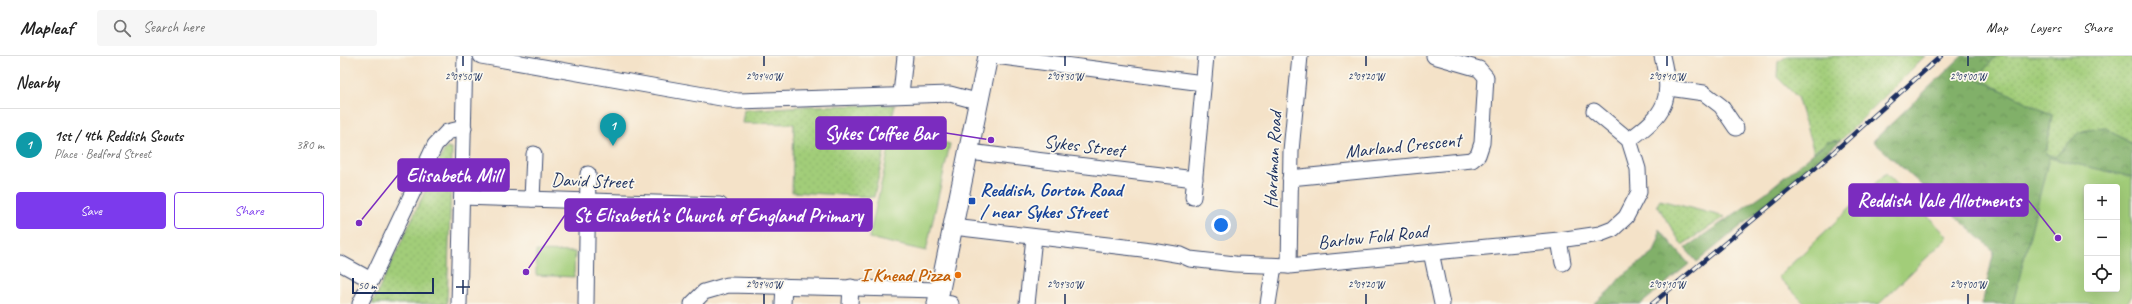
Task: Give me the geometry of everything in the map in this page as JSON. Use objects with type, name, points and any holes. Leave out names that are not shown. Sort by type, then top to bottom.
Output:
[{"type":"main road","points":[[941,300],[988,56]]},
{"type":"street","points":[[459,304],[465,56]]},
{"type":"street","points":[[481,56],[738,101],[901,94],[950,94],[980,102]]},
{"type":"street","points":[[901,94],[905,56]]},
{"type":"street","points":[[995,56],[1203,83]]},
{"type":"street","points":[[1193,197],[1206,56]]},
{"type":"street","name":"Hardman Road","points":[[1289,266],[1291,151],[1300,56]]},
{"type":"street","name":"Marland Crescent","points":[[1290,178],[1472,160],[1478,155],[1482,143],[1486,77],[1479,70],[1434,56]]},
{"type":"street","points":[[1594,111],[1629,140],[1647,127],[1665,103],[1669,88],[1662,56]]},
{"type":"street","points":[[1669,88],[1704,93],[1721,106],[1736,128]]},
{"type":"street","points":[[360,304],[435,145],[447,132],[464,128]]},
{"type":"street","name":"Barlow Fold Road","points":[[954,227],[1151,250],[1181,255],[1190,260],[1274,266],[1289,266],[1559,240],[1600,234],[1613,229],[1626,217],[1639,192],[1638,169],[1629,140]]},
{"type":"street","name":"Sykes Street","points":[[969,152],[1194,179]]},
{"type":"street","points":[[532,199],[534,154]]},
{"type":"street","points":[[586,304],[588,174]]},
{"type":"street","name":"David Street","points":[[462,196],[588,202],[720,205]]},
{"type":"street","points":[[1027,304],[1034,237]]},
{"type":"street","points":[[1559,240],[1564,265]]},
{"type":"street","points":[[1431,252],[1442,304]]},
{"type":"street","points":[[340,264],[371,280]]},
{"type":"street","points":[[1268,304],[1274,266]]},
{"type":"street","points":[[783,304],[784,286]]},
{"type":"street","points":[[692,304],[704,292],[721,287],[851,287],[941,300]]},
{"type":"street","points":[[850,304],[851,287]]},
{"type":"green space","points":[[1788,56],[1925,56],[1841,140],[1828,142],[1814,152],[1797,97],[1777,77],[1778,62]]},
{"type":"green space","points":[[1962,56],[1996,56],[1977,78],[2052,115],[2046,154],[2055,157],[2079,132],[2104,127],[2132,144],[2132,177],[2049,158],[2013,304],[1982,304],[1994,251],[1873,141]]},
{"type":"green space","points":[[1996,56],[2132,56],[2132,144],[2104,127],[2079,132],[2055,157],[2046,154],[2052,115],[1977,78]]},
{"type":"green space","points":[[895,105],[874,197],[792,192],[794,124],[742,123],[744,110],[806,106]]},
{"type":"green space","points":[[893,131],[950,144],[926,251],[869,238]]},
{"type":"green space","points":[[1841,140],[1758,212],[1697,262],[1685,248],[1765,193],[1827,142]]},
{"type":"green space","points":[[447,148],[451,149],[452,151],[447,304],[372,304],[444,151]]},
{"type":"green space","points":[[2049,158],[2132,177],[2132,296],[2126,304],[2013,304]]},
{"type":"green space","points":[[1886,173],[1948,237],[1879,304],[1805,304],[1778,277]]},
{"type":"green space","points":[[1660,200],[1725,217],[1682,245],[1657,205]]},
{"type":"green space","points":[[1659,229],[1689,264],[1641,304],[1594,304],[1610,290],[1621,277],[1654,252],[1659,238]]},
{"type":"green space","points":[[536,251],[575,252],[574,277],[536,275]]},
{"type":"railway","points":[[1652,304],[1819,165],[1941,56]]},
{"type":"place","name":"Sykes Coffee Bar","points":[[991,140]]},
{"type":"place","name":"1st / 4th Reddish Scouts","points":[[613,146]]},
{"type":"place","name":"Reddish, Gorton Road / near Sykes Street","points":[[972,201]]},
{"type":"place","name":"Elisabeth Mill","points":[[359,223]]},
{"type":"place","name":"Reddish Vale Allotments","points":[[2058,238]]},
{"type":"place","name":"St Elisabeth's Church of England Primary","points":[[526,272]]},
{"type":"place","name":"I Knead Pizza","points":[[958,275]]}]
